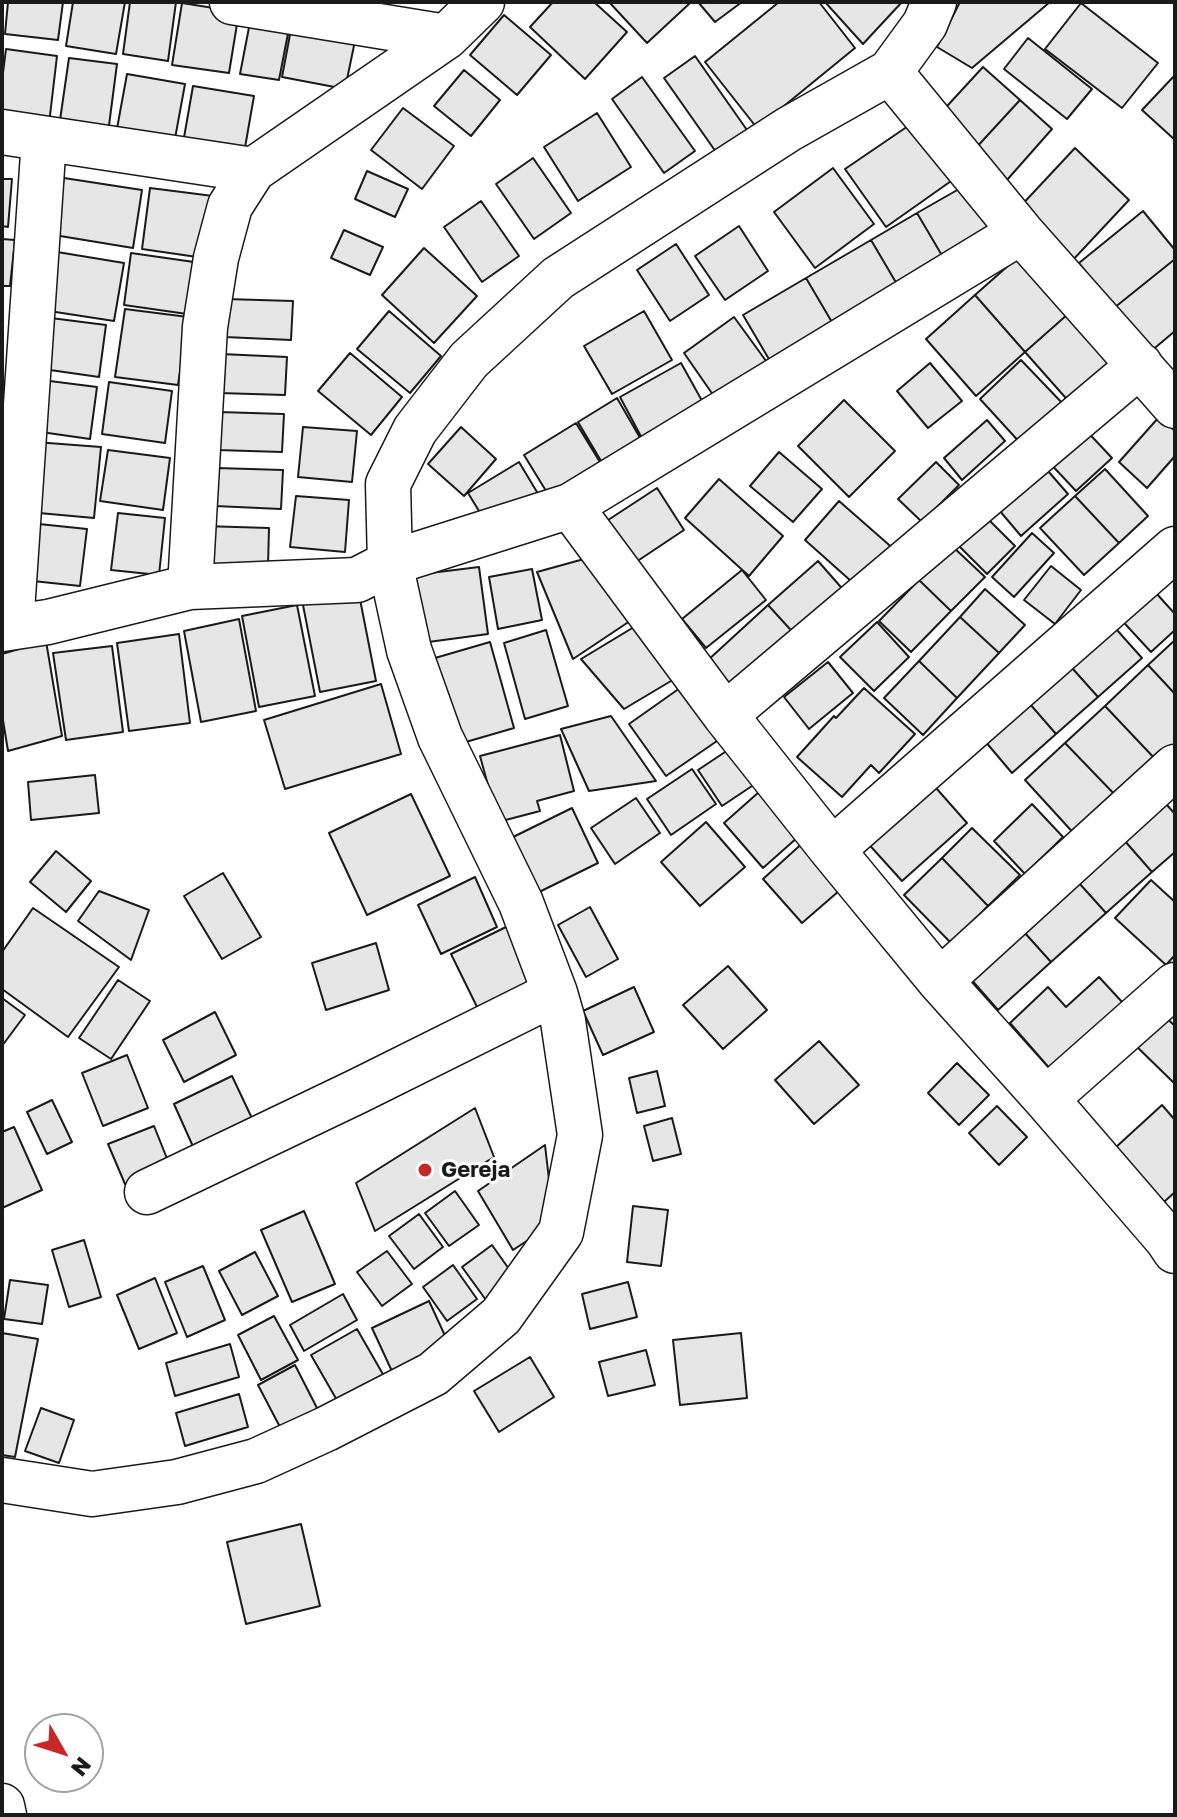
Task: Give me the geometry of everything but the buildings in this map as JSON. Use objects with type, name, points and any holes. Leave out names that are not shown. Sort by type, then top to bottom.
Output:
[{"type":"street","points":[[232,2],[446,37]]},
{"type":"street","points":[[190,587],[205,327],[216,258],[230,206],[253,170],[446,37],[482,2]]},
{"type":"street","points":[[2,1480],[92,1494],[177,1482],[256,1461],[433,1374],[501,1316],[561,1232],[580,1135],[563,1021],[521,903],[440,737],[409,650],[390,563],[388,484],[415,430],[469,360],[558,278],[789,129],[890,72],[925,24],[934,2]]},
{"type":"street","points":[[890,72],[1021,232],[1175,406]]},
{"type":"street","points":[[253,170],[23,136],[6,628],[48,622],[190,587],[357,580],[390,563],[570,506],[1021,232]]},
{"type":"street","points":[[725,715],[1140,365]]},
{"type":"street","points":[[570,506],[725,715],[832,850],[940,981],[1172,1241]]},
{"type":"street","points":[[832,850],[1175,549]]},
{"type":"street","points":[[940,981],[1175,767]]},
{"type":"street","points":[[1046,1099],[1175,985]]},
{"type":"street","points":[[147,1192],[555,993]]},
{"type":"street","points":[[2,1806],[4,1815]]},
{"type":"place","name":"Gereja","points":[[425,1170]]}]
